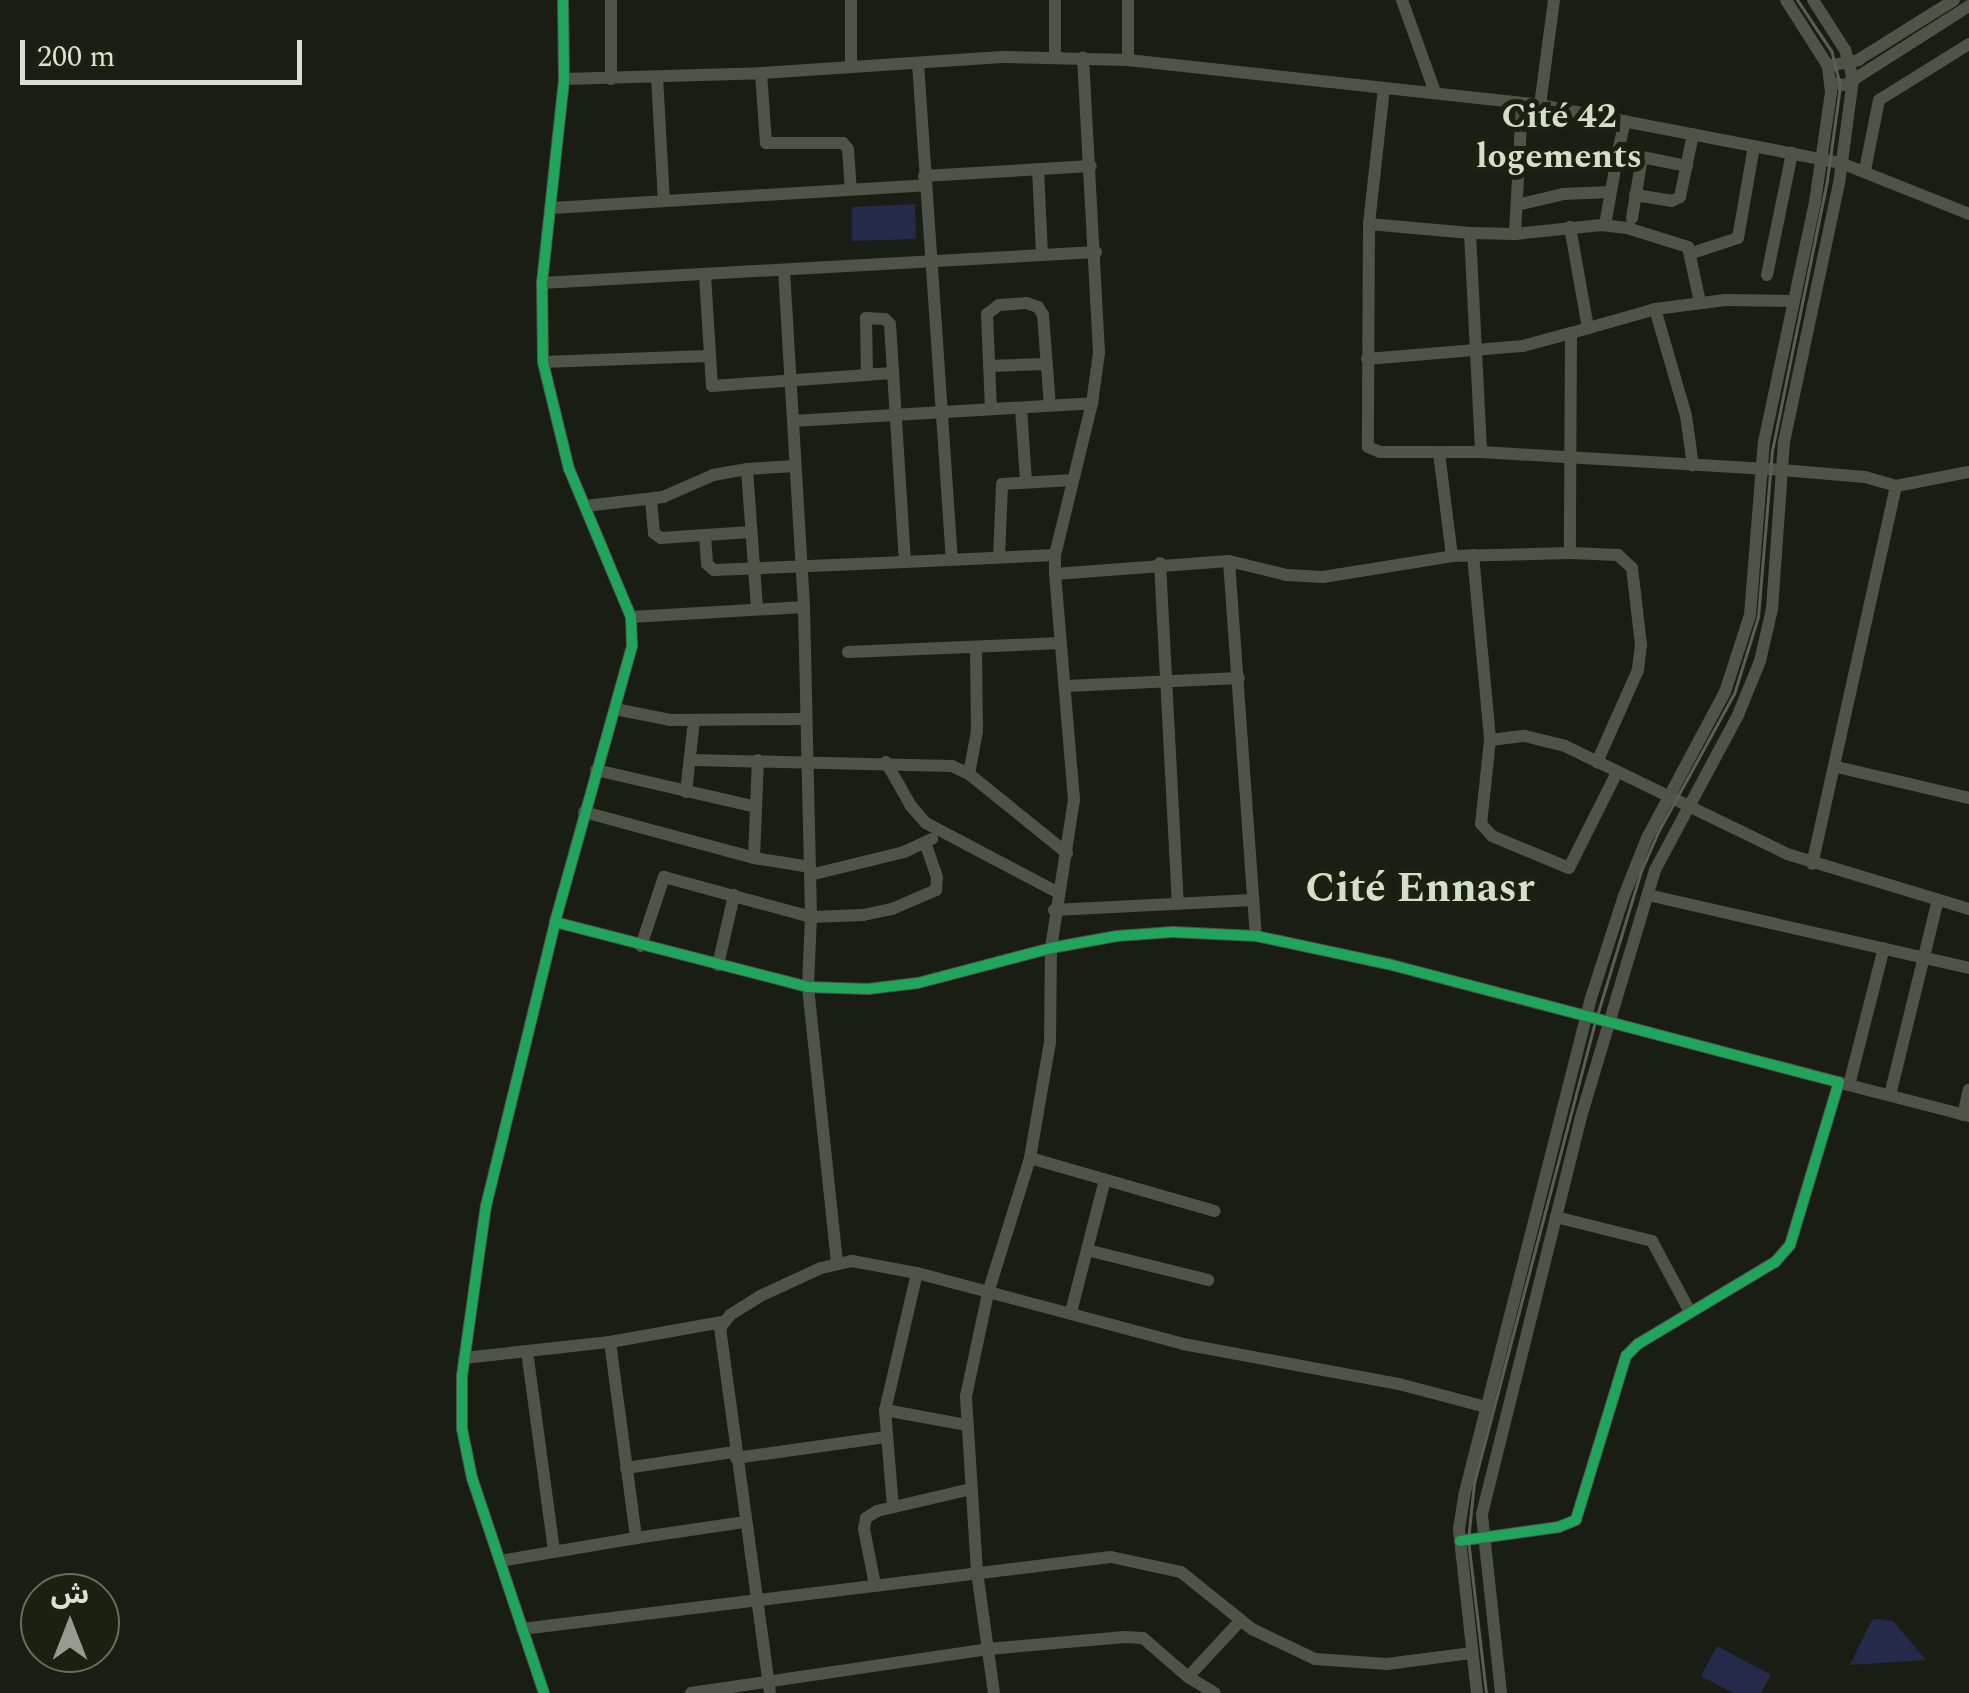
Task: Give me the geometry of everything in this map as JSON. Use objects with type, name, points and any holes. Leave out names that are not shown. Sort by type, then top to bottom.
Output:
[{"type":"street","points":[[544,1693],[472,1478],[462,1429],[464,1358],[486,1206],[554,922],[632,646],[631,617],[559,438],[544,362],[542,283],[564,79],[564,0]]},
{"type":"street","points":[[611,0],[611,79]]},
{"type":"street","points":[[851,0],[851,66]]},
{"type":"street","points":[[1055,0],[1055,56]]},
{"type":"street","points":[[1128,0],[1128,60]]},
{"type":"street","points":[[1402,0],[1435,92]]},
{"type":"street","points":[[1540,106],[1554,0]]},
{"type":"street","points":[[1477,1693],[1460,1513],[1486,1407],[1586,1016],[1624,896],[1667,797],[1718,708],[1742,644],[1754,590],[1761,469],[1820,159],[1830,84],[1828,66],[1786,0]]},
{"type":"street","points":[[1501,1693],[1482,1514],[1556,1217],[1660,857],[1738,714],[1764,648],[1775,591],[1782,470],[1810,306],[1842,163],[1852,80],[1849,61],[1813,0]]},
{"type":"street","points":[[1828,66],[1858,60],[1954,0]]},
{"type":"street","points":[[1830,84],[1840,86],[1852,80],[1969,6]]},
{"type":"street","points":[[1865,170],[1880,100],[1969,44]]},
{"type":"street","points":[[564,79],[1055,56],[1128,60],[1435,92],[1626,121],[1842,163],[1969,214]]},
{"type":"street","points":[[994,1693],[977,1572],[966,1425],[968,1378],[988,1293],[1030,1158],[1050,1042],[1054,910],[1074,800],[1055,574],[1056,554],[1092,403],[1100,335],[1083,57]]},
{"type":"street","points":[[918,63],[952,558]]},
{"type":"street","points":[[761,72],[766,143],[843,142],[848,149],[850,188]]},
{"type":"street","points":[[657,77],[664,201]]},
{"type":"street","points":[[1384,88],[1369,224],[1365,418],[1370,450],[1482,452],[1782,470],[1864,477],[1896,486],[1969,472]]},
{"type":"street","points":[[1516,234],[1522,103]]},
{"type":"street","points":[[1605,225],[1626,121]]},
{"type":"street","points":[[1635,195],[1678,200],[1692,134]]},
{"type":"street","points":[[1692,253],[1738,238],[1754,146]]},
{"type":"street","points":[[1618,152],[1687,166]]},
{"type":"street","points":[[1766,275],[1792,153]]},
{"type":"street","points":[[1632,218],[1642,157]]},
{"type":"street","points":[[552,208],[850,188],[1091,166]]},
{"type":"street","points":[[1038,169],[1042,255]]},
{"type":"street","points":[[1517,204],[1563,194],[1610,192]]},
{"type":"street","points":[[1369,224],[1516,234],[1605,225],[1686,246],[1692,253],[1700,302]]},
{"type":"street","points":[[1570,227],[1588,328]]},
{"type":"street","points":[[1470,233],[1473,351],[1482,452]]},
{"type":"street","points":[[542,283],[1096,252]]},
{"type":"street","points":[[784,270],[804,606],[811,917],[808,987],[837,1263]]},
{"type":"street","points":[[705,276],[710,382],[717,388],[893,373]]},
{"type":"street","points":[[1367,359],[1532,345],[1655,310],[1700,302],[1792,301]]},
{"type":"street","points":[[992,409],[989,311],[998,304],[1026,303],[1042,311],[1050,406]]},
{"type":"street","points":[[1655,310],[1686,416],[1692,466]]},
{"type":"street","points":[[868,375],[864,322],[870,318],[889,322],[906,562]]},
{"type":"street","points":[[1570,554],[1572,334]]},
{"type":"street","points":[[544,362],[708,356]]},
{"type":"street","points":[[989,366],[1045,364]]},
{"type":"street","points":[[792,421],[1092,403]]},
{"type":"street","points":[[1022,408],[1026,481]]},
{"type":"street","points":[[1439,453],[1452,556]]},
{"type":"street","points":[[585,506],[676,493],[712,475],[795,466]]},
{"type":"street","points":[[747,469],[757,608]]},
{"type":"street","points":[[999,556],[998,490],[1006,482],[1074,480]]},
{"type":"street","points":[[1812,864],[1837,767],[1896,486]]},
{"type":"street","points":[[651,498],[657,536],[751,532]]},
{"type":"street","points":[[705,535],[709,567],[754,569],[1056,554]]},
{"type":"street","points":[[1055,574],[1160,563],[1229,561],[1288,575],[1323,577],[1452,556],[1618,554],[1632,568],[1641,645],[1638,670],[1597,762]]},
{"type":"street","points":[[1473,556],[1490,740],[1481,824],[1492,836],[1564,868],[1574,864],[1616,772]]},
{"type":"street","points":[[1229,561],[1256,936]]},
{"type":"street","points":[[1160,563],[1178,904]]},
{"type":"street","points":[[631,617],[804,606]]},
{"type":"street","points":[[848,652],[1061,643]]},
{"type":"street","points":[[969,774],[977,731],[976,648]]},
{"type":"street","points":[[1066,686],[1239,678]]},
{"type":"street","points":[[615,710],[694,721],[806,718]]},
{"type":"street","points":[[686,792],[694,721]]},
{"type":"street","points":[[1490,740],[1536,738],[1597,762],[1812,864],[1969,910]]},
{"type":"street","points":[[692,760],[952,766],[969,774],[1067,853]]},
{"type":"street","points":[[754,858],[758,760]]},
{"type":"street","points":[[886,762],[910,806],[941,833],[1057,892]]},
{"type":"street","points":[[1837,767],[1969,798]]},
{"type":"street","points":[[596,770],[756,808]]},
{"type":"street","points":[[584,812],[810,871],[925,842],[941,833]]},
{"type":"street","points":[[642,946],[664,877],[811,917],[863,916],[932,894],[937,877],[925,842]]},
{"type":"street","points":[[718,966],[734,895]]},
{"type":"street","points":[[1648,895],[1969,968]]},
{"type":"street","points":[[1054,910],[1252,900]]},
{"type":"street","points":[[1890,1095],[1938,900]]},
{"type":"street","points":[[554,922],[808,987],[889,988],[1051,948],[1146,933],[1256,936],[1388,964],[1966,1115],[1969,1090]]},
{"type":"street","points":[[1460,1541],[1567,1526],[1576,1520],[1626,1356],[1787,1250],[1844,1083],[1884,948]]},
{"type":"street","points":[[1030,1158],[1215,1211]]},
{"type":"street","points":[[1071,1312],[1105,1180]]},
{"type":"street","points":[[1556,1217],[1652,1241],[1690,1312]]},
{"type":"street","points":[[1087,1250],[1208,1280]]},
{"type":"street","points":[[464,1358],[610,1342],[722,1322],[760,1296],[837,1263],[872,1264],[1071,1312],[1183,1344],[1399,1384],[1486,1407]]},
{"type":"street","points":[[893,1508],[885,1410],[918,1273]]},
{"type":"street","points":[[722,1322],[735,1455],[770,1688]]},
{"type":"street","points":[[610,1342],[636,1538]]},
{"type":"street","points":[[526,1350],[554,1550]]},
{"type":"street","points":[[885,1410],[966,1425]]},
{"type":"street","points":[[626,1468],[886,1437]]},
{"type":"street","points":[[876,1585],[864,1529],[866,1518],[971,1489]]},
{"type":"street","points":[[500,1561],[744,1522]]},
{"type":"street","points":[[522,1629],[1111,1557],[1146,1561],[1195,1580],[1240,1620],[1282,1648],[1315,1659],[1387,1664],[1472,1653]]},
{"type":"street","points":[[1188,1678],[1240,1620]]},
{"type":"street","points":[[690,1693],[770,1688],[988,1650],[1143,1638],[1188,1678],[1215,1693]]},
{"type":"shaded area","points":[[915,204],[916,239],[852,241],[852,207]]},
{"type":"shaded area","points":[[1872,1620],[1893,1621],[1926,1660],[1850,1665]]},
{"type":"shaded area","points":[[1717,1646],[1771,1675],[1761,1693],[1733,1693],[1701,1676]]},
{"type":"tram line","points":[[1486,1693],[1468,1540],[1474,1483],[1596,1019],[1641,871],[1658,832],[1734,694],[1758,617],[1772,451],[1827,180],[1840,86],[1831,51],[1797,0]]},
{"type":"cycle path","points":[[544,1693],[472,1478],[462,1429],[462,1376],[486,1206],[555,922],[632,646],[631,617],[569,469],[543,362],[542,283],[564,79],[563,0]]},
{"type":"cycle path","points":[[555,922],[808,987],[868,989],[918,983],[1051,948],[1117,936],[1173,932],[1256,936],[1388,964],[1839,1082],[1790,1245],[1775,1262],[1638,1344],[1626,1356],[1576,1520],[1559,1527],[1460,1541]]},
{"type":"district","name":"Cité 42 logements","points":[[1559,137]]},
{"type":"district","name":"Cité Ennasr","points":[[1420,889]]}]
